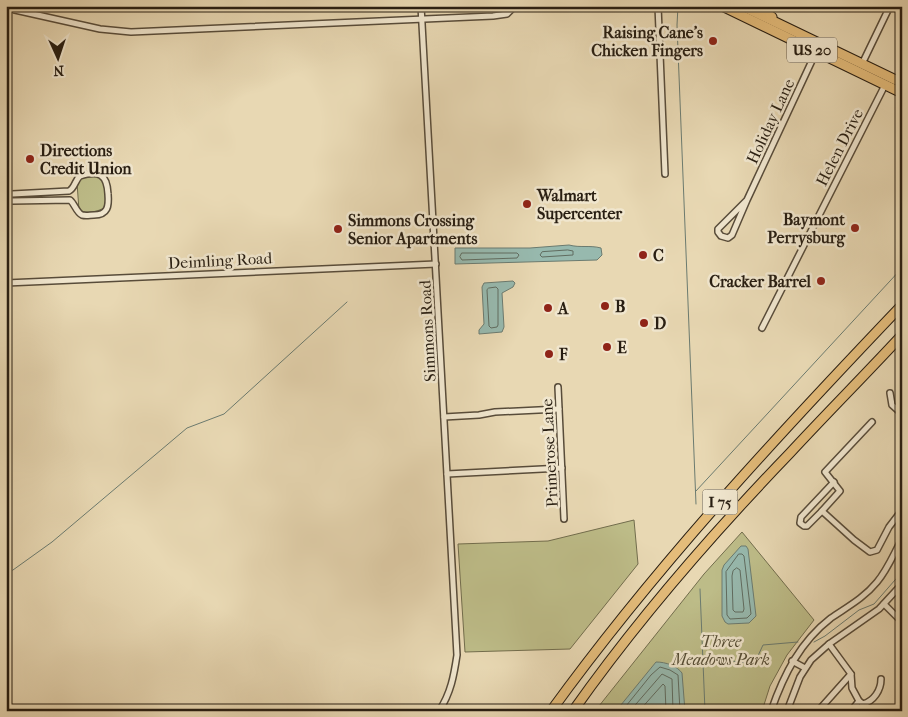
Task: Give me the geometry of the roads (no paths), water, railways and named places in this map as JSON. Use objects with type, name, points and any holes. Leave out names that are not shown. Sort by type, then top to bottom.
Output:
[{"type":"highway","name":"US 20","points":[[722,6],[750,12],[902,83]]},
{"type":"highway","name":"US 20","points":[[742,6],[816,52],[902,93]]},
{"type":"highway","points":[[763,6],[765,13],[788,24],[795,32]]},
{"type":"highway","name":"I 75","points":[[550,711],[624,614],[687,538],[902,304]]},
{"type":"highway","name":"I 75","points":[[573,711],[632,632],[701,550],[782,460],[902,335]]},
{"type":"highway","points":[[881,358],[902,341]]},
{"type":"street","name":"Simmons Road","points":[[421,6],[457,655],[454,678],[448,695],[439,711]]},
{"type":"street","points":[[6,7],[100,29],[132,32],[501,16],[507,14],[515,6]]},
{"type":"street","points":[[658,6],[665,174]]},
{"type":"street","points":[[862,64],[890,6]]},
{"type":"street","name":"Holiday Lane","points":[[747,200],[718,229],[721,236],[728,238],[732,235],[816,52]]},
{"type":"street","name":"Helen Drive","points":[[762,328],[884,85]]},
{"type":"street","points":[[97,174],[102,175],[107,181],[109,203],[107,209],[102,214],[87,216],[78,212],[70,200],[12,201],[6,197],[12,194],[28,193],[69,191],[80,176],[97,174]]},
{"type":"street","points":[[28,193],[29,201]]},
{"type":"street","name":"Deimling Road","points":[[6,283],[436,264]]},
{"type":"street","name":"Primerose Lane","points":[[558,387],[564,519]]},
{"type":"street","points":[[890,393],[892,405],[902,414]]},
{"type":"street","points":[[444,417],[559,409]]},
{"type":"street","points":[[834,482],[801,517],[800,523],[807,526],[840,491],[834,482],[825,472],[872,422]]},
{"type":"street","points":[[447,474],[562,468]]},
{"type":"street","points":[[822,511],[870,552],[877,550],[889,527],[902,510]]},
{"type":"street","points":[[771,711],[784,676],[792,661],[813,634],[859,599],[877,582],[902,539]]},
{"type":"street","points":[[787,711],[795,688],[805,668],[818,653],[863,622],[884,604],[902,584]]},
{"type":"street","points":[[884,604],[902,622]]},
{"type":"street","points":[[829,644],[850,674],[852,688],[859,701],[864,704],[869,702],[879,692],[881,679]]},
{"type":"street","points":[[792,661],[805,668]]},
{"type":"street","points":[[818,711],[850,674]]},
{"type":"street","points":[[851,711],[859,701]]},
{"type":"water","points":[[569,245],[601,248],[602,255],[597,260],[455,264],[455,248],[530,248]]},
{"type":"water","points":[[513,281],[515,283],[513,287],[502,293],[504,327],[502,332],[479,334],[479,330],[484,324],[482,287],[484,283]]},
{"type":"water","points":[[741,546],[746,546],[748,549],[756,616],[749,623],[728,624],[722,616],[722,570],[724,565]]},
{"type":"water","points":[[656,662],[671,665],[682,673],[685,711],[616,711]]},
{"type":"waterway","points":[[678,6],[677,25],[696,504]]},
{"type":"waterway","points":[[696,491],[902,268]]},
{"type":"waterway","points":[[6,575],[52,542],[187,428],[224,414],[347,302]]},
{"type":"waterway","points":[[814,642],[859,610],[874,604],[902,572]]},
{"type":"waterway","points":[[700,589],[705,711]]},
{"type":"waterway","points":[[719,662],[751,662],[756,660],[763,645],[798,642]]},
{"type":"place","name":"Raising Cane's Chicken Fingers","points":[[713,41]]},
{"type":"place","name":"Directions Credit Union","points":[[30,159]]},
{"type":"place","name":"Walmart Supercenter","points":[[527,204]]},
{"type":"place","name":"Baymont Perrysburg","points":[[855,228]]},
{"type":"place","name":"Simmons Crossing Senior Apartments","points":[[338,229]]},
{"type":"place","name":"C","points":[[643,255]]},
{"type":"place","name":"Cracker Barrel","points":[[821,281]]},
{"type":"place","name":"B","points":[[605,306]]},
{"type":"place","name":"A","points":[[548,308]]},
{"type":"place","name":"D","points":[[644,323]]},
{"type":"place","name":"E","points":[[607,347]]},
{"type":"place","name":"F","points":[[549,354]]},
{"type":"park label","name":"Three Meadows Park","points":[[721,650]]}]
